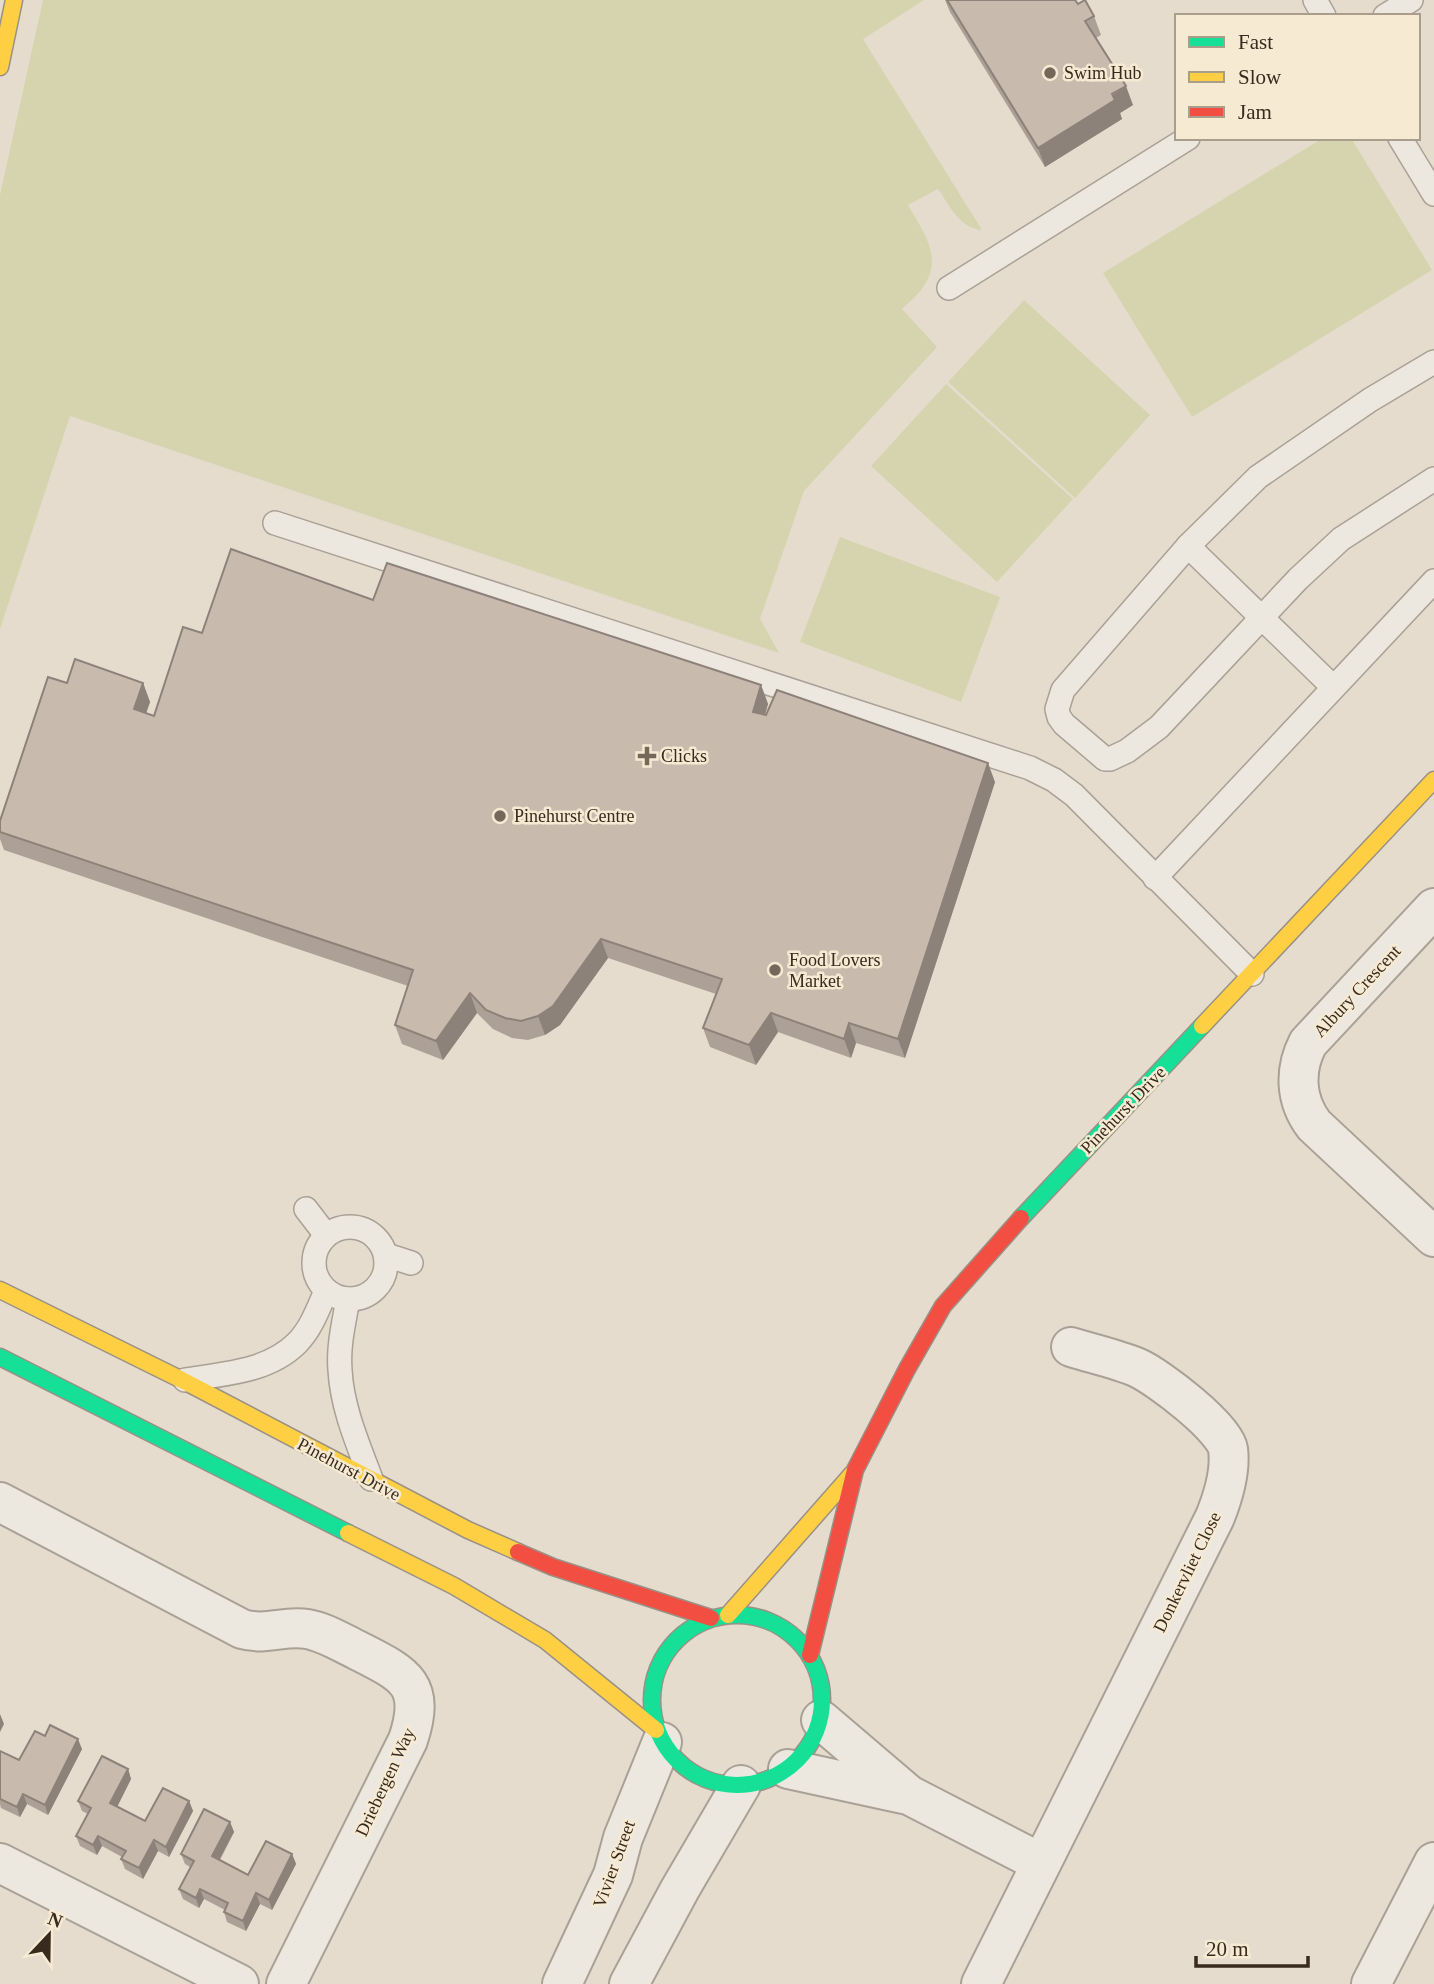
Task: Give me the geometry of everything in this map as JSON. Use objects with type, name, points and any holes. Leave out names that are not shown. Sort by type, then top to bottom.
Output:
[{"type":"street","points":[[0,67],[14,0]]},
{"type":"street","name":"Pinehurst Drive","points":[[810,1655],[855,1470],[901,1379],[943,1306],[1026,1212],[1434,779]]},
{"type":"street","name":"Albury Crescent","points":[[1434,908],[1308,1043],[1301,1058],[1298,1076],[1301,1101],[1314,1125],[1434,1237]]},
{"type":"street","name":"Pinehurst Drive","points":[[0,1290],[182,1380],[468,1530],[552,1567],[711,1618]]},
{"type":"street","name":"Donkervliet Close","points":[[981,1984],[1215,1517],[1226,1480],[1228,1449],[1218,1430],[1184,1400],[1139,1368],[1071,1347]]},
{"type":"street","points":[[0,1357],[454,1586],[545,1640],[659,1736],[676,1761],[695,1775],[717,1783],[741,1786],[766,1781],[788,1769],[806,1751],[821,1720],[822,1687],[810,1655],[794,1637],[775,1623],[752,1615],[711,1618],[686,1631],[667,1650],[654,1674],[651,1702],[659,1736]]},
{"type":"street","name":"Pinehurst Drive","points":[[728,1615],[855,1470]]},
{"type":"street","name":"Driebergen Way","points":[[0,1502],[242,1629],[264,1633],[306,1629],[321,1633],[391,1667],[409,1684],[416,1716],[408,1740],[286,1984]]},
{"type":"street","points":[[821,1720],[909,1796],[1041,1863]]},
{"type":"street","name":"Vivier Street","points":[[562,1984],[613,1875],[623,1838],[659,1736]]},
{"type":"street","points":[[788,1769],[909,1796]]},
{"type":"street","points":[[629,1984],[680,1889],[741,1786]]},
{"type":"street","points":[[1371,1984],[1434,1862]]},
{"type":"street","points":[[0,1863],[239,1984]]},
{"type":"lane","points":[[1388,14],[1411,0]]},
{"type":"lane","points":[[948,288],[1185,140]]},
{"type":"lane","points":[[1401,140],[1434,194]]},
{"type":"lane","points":[[1434,362],[1370,400],[1258,477],[1188,546],[1063,690],[1057,709],[1063,724],[1105,759],[1127,751],[1159,727],[1298,579],[1341,539],[1434,479]]},
{"type":"lane","points":[[275,523],[1030,768],[1054,780],[1074,795],[1251,974]]},
{"type":"lane","points":[[1188,546],[1334,687]]},
{"type":"lane","points":[[1155,878],[1434,581]]},
{"type":"lane","points":[[306,1209],[326,1235]]},
{"type":"lane","points":[[349,1226],[362,1228],[373,1234],[381,1243],[386,1255],[383,1278],[366,1296],[348,1299],[337,1297],[326,1291],[318,1282],[313,1269],[313,1257],[318,1244],[326,1235],[337,1228],[349,1226]]},
{"type":"lane","points":[[386,1255],[411,1263]]},
{"type":"lane","points":[[182,1380],[242,1371],[280,1356],[297,1343],[312,1324],[326,1291]]},
{"type":"lane","points":[[348,1299],[341,1337],[340,1368],[349,1422],[372,1481]]},
{"type":"shaded area","points":[[43,0],[924,0],[863,39],[982,230],[961,221],[938,189],[908,205],[930,246],[932,257],[928,279],[902,309],[937,347],[804,491],[760,619],[779,653],[70,416],[0,629],[0,195]]},
{"type":"shaded area","points":[[1320,140],[1352,140],[1432,270],[1192,417],[1103,273]]},
{"type":"shaded area","points":[[1024,300],[1150,415],[1075,498],[948,382]]},
{"type":"shaded area","points":[[946,384],[1073,499],[997,582],[871,466]]},
{"type":"shaded area","points":[[840,537],[1000,597],[961,702],[800,642]]},
{"type":"building","name":"Swim Hub","points":[[947,0],[1075,0],[1078,4],[1085,0],[1094,16],[1085,21],[1126,86],[1112,94],[1115,100],[1038,148]]},
{"type":"building","name":"Pinehurst Centre","points":[[231,549],[373,600],[387,563],[761,685],[753,712],[766,715],[777,690],[988,763],[898,1039],[849,1023],[844,1039],[771,1013],[749,1045],[703,1028],[722,979],[601,939],[553,1006],[538,1016],[521,1021],[505,1018],[486,1010],[470,993],[436,1041],[395,1025],[413,970],[0,832],[0,821],[48,677],[67,683],[75,659],[143,683],[134,709],[154,716],[183,627],[202,633]]},
{"type":"building","points":[[50,1725],[78,1739],[45,1805],[23,1794],[17,1807],[0,1799],[0,1751],[19,1760],[35,1731],[45,1736]]},
{"type":"building","points":[[102,1756],[128,1769],[110,1803],[145,1821],[163,1788],[189,1801],[166,1847],[154,1840],[139,1868],[121,1859],[126,1851],[98,1836],[93,1845],[76,1836],[91,1808],[78,1801]]},
{"type":"building","points":[[204,1809],[230,1822],[212,1856],[248,1875],[266,1841],[292,1854],[269,1900],[256,1893],[243,1921],[224,1912],[228,1903],[200,1889],[196,1898],[179,1889],[194,1861],[181,1854]]},
{"type":"traffic: fast","points":[[1021,1218],[1202,1026]]},
{"type":"traffic: fast","points":[[0,1357],[348,1533]]},
{"type":"traffic: fast","points":[[737,1615],[770,1621],[797,1640],[816,1667],[822,1700],[816,1733],[797,1760],[770,1779],[737,1785],[704,1779],[677,1760],[658,1733],[652,1700],[658,1667],[677,1640],[704,1621],[737,1615]]},
{"type":"traffic: slow","points":[[0,67],[14,0]]},
{"type":"traffic: slow","points":[[1202,1026],[1434,780]]},
{"type":"traffic: slow","points":[[0,1290],[182,1380],[468,1530],[518,1552]]},
{"type":"traffic: slow","points":[[728,1615],[852,1474]]},
{"type":"traffic: slow","points":[[348,1533],[454,1586],[545,1640],[656,1730]]},
{"type":"traffic: jam","points":[[810,1655],[855,1470],[943,1306],[1021,1218]]},
{"type":"traffic: jam","points":[[518,1552],[553,1567],[711,1618]]},
{"type":"place","name":"Swim Hub","points":[[1050,73]]},
{"type":"place","name":"Clicks","points":[[647,756]]},
{"type":"place","name":"Pinehurst Centre","points":[[500,816]]},
{"type":"place","name":"Food Lovers Market","points":[[775,970]]}]
